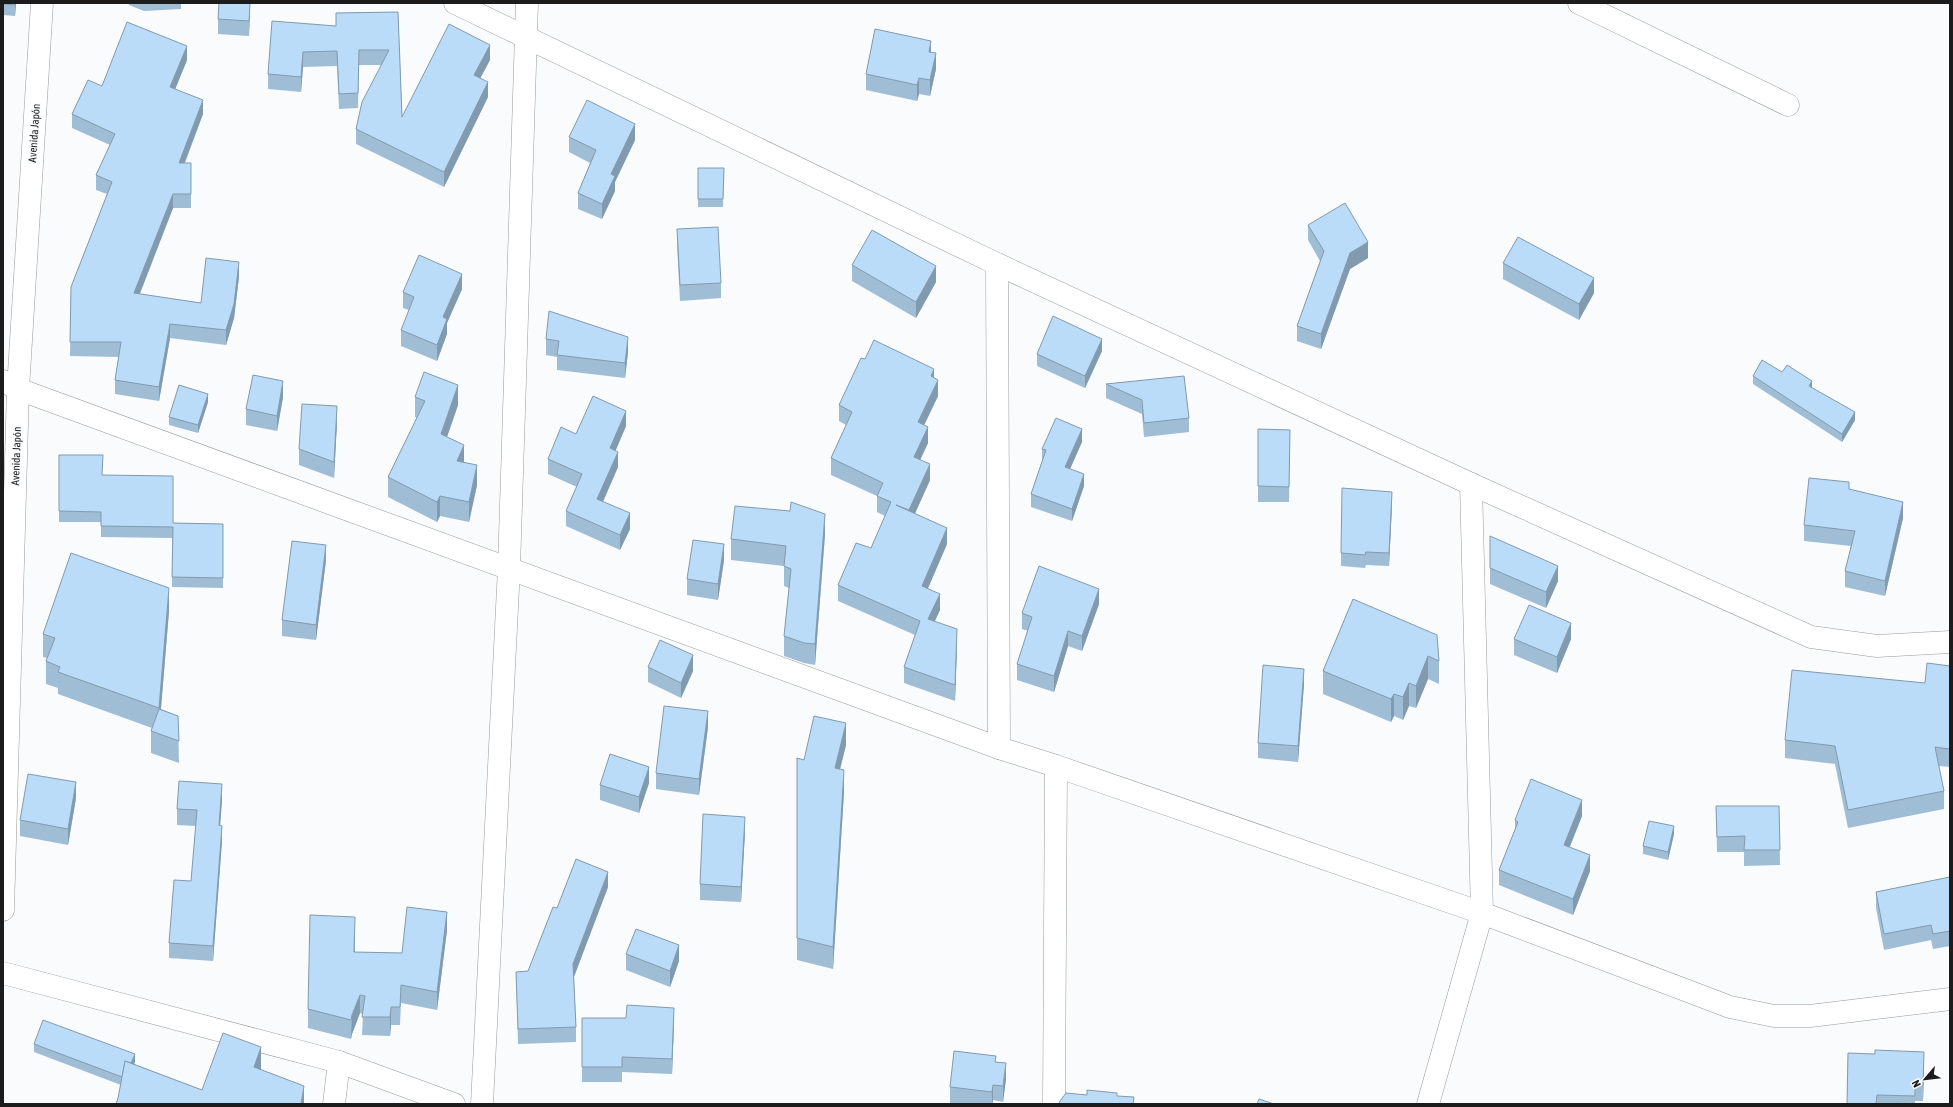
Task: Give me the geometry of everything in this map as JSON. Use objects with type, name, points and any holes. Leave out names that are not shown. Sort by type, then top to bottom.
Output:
[{"type":"street","name":"Avenida Japón","points":[[3,910],[11,385],[42,3]]},
{"type":"street","points":[[455,3],[997,264],[1470,484],[1811,637],[1877,646],[1950,642]]},
{"type":"street","points":[[482,1104],[509,568],[527,3]]},
{"type":"street","points":[[1579,3],[1788,105]]},
{"type":"street","points":[[997,264],[1000,748]]},
{"type":"street","points":[[11,385],[1000,748],[1482,913],[1730,1007],[1774,1016],[1810,1016],[1950,999]]},
{"type":"street","points":[[1428,1104],[1482,913],[1470,484]]},
{"type":"street","points":[[1054,1104],[1056,766]]},
{"type":"street","points":[[3,973],[339,1062],[454,1104]]},
{"type":"street","points":[[334,1104],[339,1062]]},
{"type":"building","points":[[15,3],[15,5],[3,4]]},
{"type":"building","points":[[219,3],[250,3],[249,21],[218,19]]},
{"type":"building","points":[[398,12],[402,117],[449,24],[490,45],[474,75],[488,82],[444,172],[356,129],[362,102],[389,50],[359,50],[358,93],[339,94],[337,51],[303,52],[301,77],[268,74],[272,21],[336,26],[336,13]]},
{"type":"building","points":[[127,22],[187,46],[170,87],[203,100],[179,163],[191,163],[191,194],[173,194],[134,293],[201,303],[206,258],[239,262],[234,304],[226,330],[170,324],[159,387],[115,380],[121,342],[70,342],[71,287],[112,182],[96,175],[115,134],[72,114],[88,80],[102,86]]},
{"type":"building","points":[[875,29],[931,41],[929,52],[936,53],[930,80],[919,78],[917,85],[866,74]]},
{"type":"building","points":[[587,100],[635,124],[611,174],[615,176],[602,204],[578,193],[596,150],[569,137]]},
{"type":"building","points":[[698,168],[724,168],[723,199],[698,199]]},
{"type":"building","points":[[1345,203],[1368,242],[1350,253],[1321,334],[1297,326],[1324,251],[1308,225]]},
{"type":"building","points":[[718,227],[721,283],[680,285],[677,229]]},
{"type":"building","points":[[872,230],[936,266],[916,302],[852,265]]},
{"type":"building","points":[[1518,237],[1594,278],[1579,304],[1503,263]]},
{"type":"building","points":[[419,255],[462,274],[443,317],[447,319],[437,345],[401,330],[414,297],[403,292]]},
{"type":"building","points":[[549,311],[628,337],[625,363],[557,355],[559,341],[546,339]]},
{"type":"building","points":[[1053,316],[1102,339],[1085,376],[1037,354]]},
{"type":"building","points":[[874,340],[934,369],[931,376],[938,380],[918,422],[928,427],[914,457],[930,464],[909,510],[896,505],[947,528],[922,586],[940,594],[928,619],[957,629],[955,685],[904,667],[920,621],[838,585],[856,543],[871,548],[891,502],[877,496],[883,483],[831,458],[852,412],[839,405],[861,358],[865,359]]},
{"type":"building","points":[[1762,360],[1782,372],[1787,365],[1812,381],[1809,386],[1855,412],[1842,434],[1753,376]]},
{"type":"building","points":[[424,372],[458,385],[441,434],[464,445],[457,461],[477,465],[469,502],[440,496],[437,502],[388,477],[425,401],[415,397]]},
{"type":"building","points":[[253,375],[283,381],[277,416],[246,409]]},
{"type":"building","points":[[1184,376],[1189,418],[1144,423],[1142,400],[1106,384]]},
{"type":"building","points":[[179,385],[208,394],[198,425],[169,417]]},
{"type":"building","points":[[593,396],[626,411],[610,448],[618,452],[597,499],[630,513],[620,535],[566,511],[582,474],[548,459],[561,427],[576,434]]},
{"type":"building","points":[[302,404],[337,406],[334,462],[299,449]]},
{"type":"building","points":[[1056,418],[1082,429],[1065,467],[1084,474],[1072,509],[1031,494],[1046,450],[1042,449]]},
{"type":"building","points":[[1258,429],[1290,430],[1289,487],[1258,486]]},
{"type":"building","points":[[59,455],[103,455],[102,475],[173,476],[173,523],[223,524],[223,578],[172,577],[173,527],[101,526],[101,512],[59,511]]},
{"type":"building","points":[[1809,478],[1849,482],[1849,489],[1903,502],[1885,581],[1845,571],[1855,531],[1804,525]]},
{"type":"building","points":[[1342,488],[1392,492],[1389,553],[1366,552],[1365,555],[1341,553]]},
{"type":"building","points":[[791,502],[825,514],[815,644],[804,643],[784,636],[791,569],[784,566],[786,546],[731,539],[735,506],[790,511]]},
{"type":"building","points":[[1490,536],[1558,566],[1546,592],[1490,568]]},
{"type":"building","points":[[693,540],[724,544],[718,584],[687,579]]},
{"type":"building","points":[[292,541],[326,545],[316,625],[282,620]]},
{"type":"building","points":[[71,553],[169,588],[159,708],[58,672],[60,667],[46,661],[55,638],[43,634]]},
{"type":"building","points":[[1039,566],[1099,589],[1082,636],[1068,631],[1054,676],[1017,664],[1032,617],[1022,613]]},
{"type":"building","points":[[1353,599],[1437,635],[1439,661],[1428,656],[1416,686],[1409,683],[1403,697],[1394,694],[1391,699],[1323,671]]},
{"type":"building","points":[[1529,605],[1571,623],[1557,657],[1514,639]]},
{"type":"building","points":[[660,640],[693,655],[681,683],[648,667]]},
{"type":"building","points":[[1927,663],[1950,666],[1950,749],[1935,747],[1944,791],[1848,810],[1835,746],[1785,740],[1792,670],[1925,683]]},
{"type":"building","points":[[1263,665],[1304,669],[1298,746],[1258,743]]},
{"type":"building","points":[[664,706],[708,711],[699,779],[656,773]]},
{"type":"building","points":[[159,709],[178,716],[179,741],[151,731]]},
{"type":"building","points":[[814,716],[846,723],[835,768],[844,770],[833,947],[797,938],[797,758],[804,760]]},
{"type":"building","points":[[610,754],[649,767],[639,797],[600,785]]},
{"type":"building","points":[[28,774],[76,782],[68,829],[20,820]]},
{"type":"building","points":[[1531,779],[1582,800],[1564,845],[1590,855],[1573,899],[1499,870],[1518,822],[1515,820]]},
{"type":"building","points":[[179,781],[222,784],[219,825],[222,826],[213,946],[169,943],[174,880],[191,881],[197,810],[177,809]]},
{"type":"building","points":[[1716,806],[1779,806],[1780,850],[1744,850],[1745,836],[1717,837]]},
{"type":"building","points":[[703,814],[745,817],[741,887],[700,884]]},
{"type":"building","points":[[1649,821],[1674,826],[1668,852],[1643,846]]},
{"type":"building","points":[[576,859],[608,872],[573,964],[576,1027],[518,1029],[516,972],[528,971],[553,907],[557,908]]},
{"type":"building","points":[[1950,877],[1950,931],[1933,934],[1931,925],[1884,934],[1876,892]]},
{"type":"building","points":[[407,907],[447,912],[437,992],[401,985],[400,1007],[391,1007],[390,1017],[362,1017],[365,996],[360,995],[351,1020],[308,1009],[310,915],[355,917],[354,952],[402,953]]},
{"type":"building","points":[[636,929],[679,945],[670,971],[626,954]]},
{"type":"building","points":[[627,1005],[674,1008],[672,1059],[622,1057],[622,1067],[582,1067],[582,1018],[626,1018]]},
{"type":"building","points":[[43,1020],[135,1054],[131,1063],[125,1061],[122,1077],[34,1044]]},
{"type":"building","points":[[223,1033],[261,1047],[254,1067],[304,1086],[301,1104],[116,1104],[125,1061],[202,1090]]},
{"type":"building","points":[[1875,1050],[1924,1052],[1923,1085],[1915,1085],[1915,1096],[1877,1095],[1876,1104],[1847,1104],[1848,1053],[1875,1054]]},
{"type":"building","points":[[954,1051],[996,1056],[995,1062],[1006,1063],[1003,1086],[993,1085],[992,1092],[950,1087]]},
{"type":"building","points":[[1087,1090],[1117,1093],[1117,1096],[1134,1097],[1133,1104],[1059,1104],[1066,1093],[1087,1095]]},
{"type":"building","points":[[1259,1099],[1274,1104],[1257,1104]]}]
